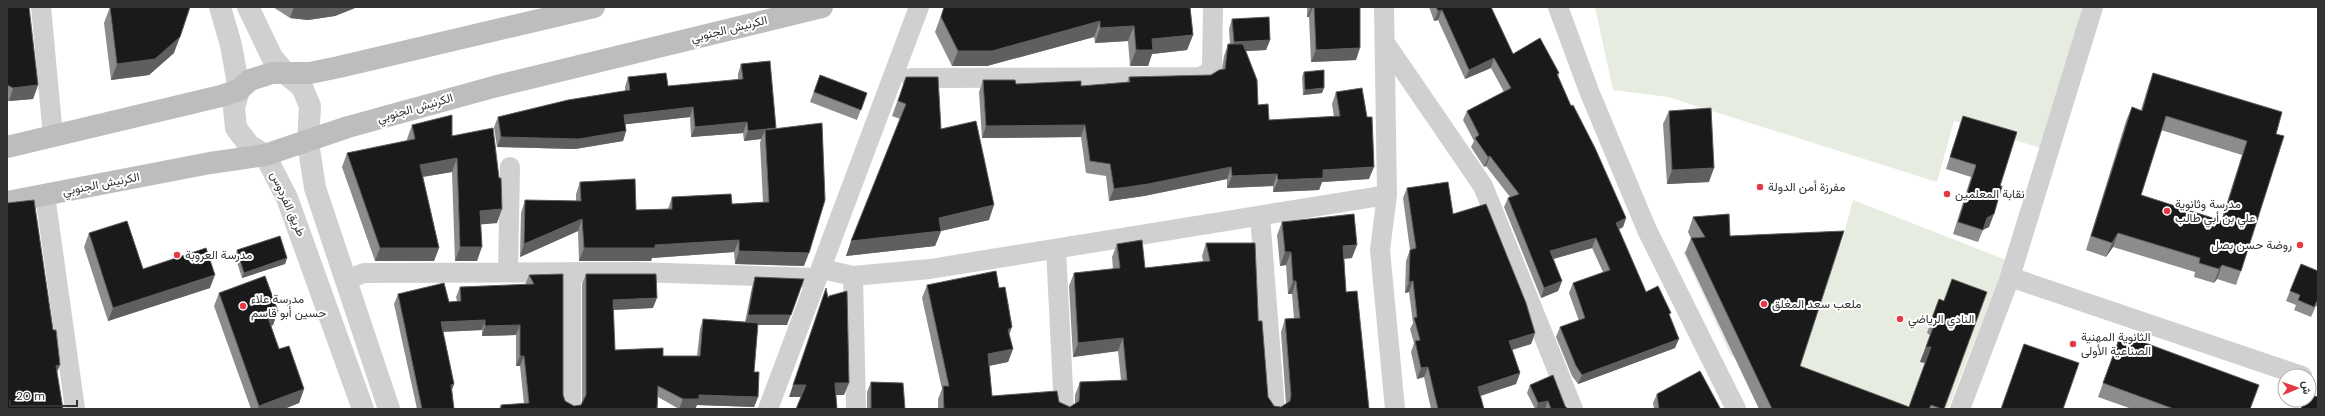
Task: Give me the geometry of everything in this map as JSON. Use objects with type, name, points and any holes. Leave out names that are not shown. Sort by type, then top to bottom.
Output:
[{"type":"main road","points":[[7,147],[239,90],[250,80],[272,73],[310,73],[594,7]]},
{"type":"main road","name":"الكرنيش الجنوبي","points":[[7,202],[210,163],[265,155],[308,142],[348,127],[497,86],[822,7]]},
{"type":"street","points":[[41,7],[53,136]]},
{"type":"street","points":[[220,7],[231,45],[239,90],[234,108],[236,128],[248,145],[265,155]]},
{"type":"street","points":[[248,7],[272,57],[286,74],[302,87],[310,106],[308,142],[310,165],[321,210],[389,409]]},
{"type":"street","points":[[768,409],[820,274],[919,7]]},
{"type":"street","points":[[893,78],[1201,77],[1212,70],[1213,7]]},
{"type":"street","points":[[1384,7],[1387,195],[1380,250],[1395,409]]},
{"type":"street","points":[[1558,7],[1589,92],[1647,230],[1736,409]]},
{"type":"street","points":[[1960,409],[2010,277],[2093,7]]},
{"type":"street","points":[[1385,43],[1483,186],[1573,409]]},
{"type":"street","name":"طريق الفردوس","points":[[265,155],[297,220],[363,409]]},
{"type":"street","points":[[508,272],[510,167]]},
{"type":"street","points":[[46,195],[75,409]]},
{"type":"street","points":[[346,280],[364,273],[637,272],[820,274],[853,276],[930,269],[1387,195]]},
{"type":"street","points":[[1260,216],[1274,409]]},
{"type":"street","points":[[1056,249],[1064,409]]},
{"type":"street","points":[[571,272],[571,405]]},
{"type":"street","points":[[853,276],[856,409]]},
{"type":"street","points":[[2010,277],[2278,368]]},
{"type":"shaded area","points":[[1595,7],[2082,7],[2044,149],[1954,121],[1937,182],[1668,97],[1613,90]]},
{"type":"shaded area","name":"النادي الرياضي","points":[[1853,200],[2006,260],[1948,409],[1875,409],[1797,378],[1731,356],[1683,252],[1841,245]]},
{"type":"building","points":[[7,7],[29,7],[38,85],[13,88],[7,85]]},
{"type":"building","points":[[110,7],[190,7],[180,37],[155,59],[117,64]]},
{"type":"building","points":[[944,7],[1190,7],[1193,35],[1152,39],[1153,50],[1136,50],[1134,26],[1100,28],[1100,21],[992,51],[958,51],[941,17]]},
{"type":"building","points":[[1314,7],[1360,7],[1360,48],[1316,50]]},
{"type":"building","points":[[1436,7],[1491,7],[1513,54],[1540,38],[1559,73],[1557,74],[1571,106],[1573,105],[1595,148],[1626,218],[1616,223],[1646,292],[1658,286],[1671,313],[1669,314],[1679,339],[1582,375],[1576,366],[1560,327],[1585,318],[1573,283],[1610,270],[1596,238],[1550,251],[1562,281],[1544,288],[1508,198],[1519,194],[1490,156],[1488,157],[1475,138],[1479,135],[1467,111],[1511,88],[1494,58],[1469,70],[1442,10],[1438,11]]},
{"type":"building","points":[[1269,17],[1270,40],[1234,42],[1232,19]]},
{"type":"building","points":[[1228,44],[1243,44],[1257,80],[1258,105],[1268,104],[1269,120],[1340,116],[1336,92],[1362,88],[1367,117],[1372,117],[1374,167],[1323,170],[1323,178],[1278,180],[1277,174],[1232,176],[1231,167],[1148,184],[1114,189],[1110,164],[1090,161],[1085,125],[986,126],[983,80],[1015,80],[1016,84],[1081,81],[1081,86],[1130,82],[1129,77],[1211,75],[1219,70],[1225,69]]},
{"type":"building","points":[[770,61],[776,128],[748,131],[747,122],[695,127],[693,107],[624,115],[626,131],[579,139],[501,137],[498,117],[568,100],[630,90],[628,77],[666,73],[668,86],[743,79],[741,64]]},
{"type":"building","points":[[1324,70],[1324,88],[1305,90],[1304,72]]},
{"type":"building","points":[[2153,73],[2282,112],[2276,134],[2284,136],[2241,271],[2222,265],[2219,269],[2199,263],[2200,258],[2118,233],[2112,243],[2091,236],[2132,107],[2142,111]],"holes":[[[2166,116],[2247,141],[2222,221],[2141,195]]]},
{"type":"building","points":[[820,75],[867,93],[861,110],[814,92]]},
{"type":"building","points":[[906,77],[938,77],[941,129],[976,121],[994,205],[939,218],[941,231],[851,241],[906,104],[898,101]]},
{"type":"building","points":[[1711,108],[1714,168],[1672,170],[1669,111]]},
{"type":"building","points":[[452,115],[452,136],[493,128],[499,178],[501,178],[502,209],[480,211],[482,247],[460,247],[457,158],[420,165],[439,248],[380,248],[347,153],[415,139],[412,125]]},
{"type":"building","points":[[1963,116],[2017,132],[2000,186],[2002,186],[1994,214],[1987,218],[1983,230],[1958,222],[1976,165],[1950,157]]},
{"type":"building","points":[[822,123],[825,200],[809,253],[739,251],[739,240],[655,245],[655,248],[584,248],[582,219],[524,244],[525,200],[581,201],[580,182],[635,179],[636,210],[672,209],[672,197],[731,194],[732,204],[769,202],[765,130]]},
{"type":"building","points":[[1448,182],[1453,214],[1486,204],[1526,303],[1535,333],[1509,341],[1520,373],[1478,387],[1484,409],[1438,409],[1428,367],[1421,368],[1415,341],[1420,340],[1414,318],[1417,317],[1413,281],[1409,282],[1410,250],[1416,248],[1407,188]]},
{"type":"building","points":[[34,200],[53,330],[56,330],[60,365],[56,366],[63,409],[7,409],[7,203]]},
{"type":"building","points":[[1354,214],[1357,245],[1343,246],[1346,292],[1357,291],[1369,409],[944,409],[943,386],[949,386],[927,285],[996,271],[999,288],[1005,287],[1012,327],[1008,330],[1013,349],[988,354],[992,396],[1057,391],[1059,402],[1070,407],[1079,401],[1080,382],[1127,380],[1123,338],[1078,343],[1074,273],[1120,268],[1117,244],[1142,240],[1145,268],[1210,261],[1206,243],[1255,243],[1258,321],[1262,321],[1268,397],[1274,406],[1281,407],[1290,401],[1291,395],[1285,319],[1300,318],[1296,281],[1293,281],[1291,252],[1285,252],[1282,222]]},
{"type":"building","points":[[1729,214],[1730,236],[1844,231],[1800,366],[1909,407],[1931,347],[1926,347],[1936,319],[1932,318],[1939,299],[1944,301],[1952,279],[1987,292],[1944,409],[1931,405],[1929,409],[1772,409],[1691,238],[1705,237],[1693,217]]},
{"type":"building","name":"مدرسة العروبة","points":[[127,221],[143,269],[206,248],[215,275],[113,308],[89,233]]},
{"type":"building","points":[[280,236],[287,258],[244,273],[237,250]]},
{"type":"building","name":"روضة حسن بصل","points":[[2301,264],[2318,271],[2318,299],[2314,307],[2298,300],[2300,295],[2290,291]]},
{"type":"building","points":[[563,274],[563,395],[565,401],[574,406],[581,405],[586,395],[586,274],[656,274],[657,298],[613,300],[615,350],[663,348],[663,356],[700,356],[703,319],[758,323],[754,372],[759,372],[758,397],[699,395],[699,399],[683,399],[658,386],[657,409],[501,409],[501,405],[529,403],[524,356],[520,356],[520,325],[485,326],[485,320],[441,322],[454,384],[451,385],[454,409],[422,409],[398,294],[444,283],[449,302],[461,301],[460,287],[534,284],[529,275]]},
{"type":"building","name":"مدرسة علاء حسين أبو قاسم","points":[[265,276],[278,311],[267,315],[279,349],[289,346],[304,389],[259,406],[219,293]]},
{"type":"building","points":[[755,277],[804,279],[791,315],[748,315]]},
{"type":"building","points":[[826,288],[828,298],[829,296],[847,291],[849,383],[835,383],[837,409],[796,409],[806,385],[793,385]]},
{"type":"building","name":"الثانوية المهنية الصناعية الأولى","points":[[2121,334],[2259,385],[2250,409],[2174,409],[2103,383]]},
{"type":"building","name":"الثانوية المهنية الصناعية الأولى","points":[[2024,344],[2079,363],[2063,409],[2001,409]]},
{"type":"building","points":[[1700,371],[1720,408],[1719,409],[1659,409],[1657,394]]},
{"type":"building","points":[[1553,375],[1565,406],[1568,409],[1551,409],[1548,401],[1538,403],[1530,385]]},
{"type":"building","points":[[871,382],[903,383],[905,409],[871,409]]},
{"type":"building","points":[[2318,397],[2318,409],[2301,409],[2317,408]]},
{"type":"place","name":"مفرزة أمن الدولة","points":[[1760,187]]},
{"type":"place","name":"نقابة المعلمين","points":[[1947,194]]},
{"type":"place","name":"مدرسة وثانوية علي بن أبي طالب","points":[[2167,211]]},
{"type":"place","name":"روضة حسن بصل","points":[[2300,245]]},
{"type":"place","name":"مدرسة العروبة","points":[[177,255]]},
{"type":"place","name":"ملعب سعد المغلق","points":[[1764,304]]},
{"type":"place","name":"مدرسة علاء حسين أبو قاسم","points":[[243,306]]},
{"type":"place","name":"النادي الرياضي","points":[[1900,319]]},
{"type":"place","name":"الثانوية المهنية الصناعية الأولى","points":[[2073,344]]}]
